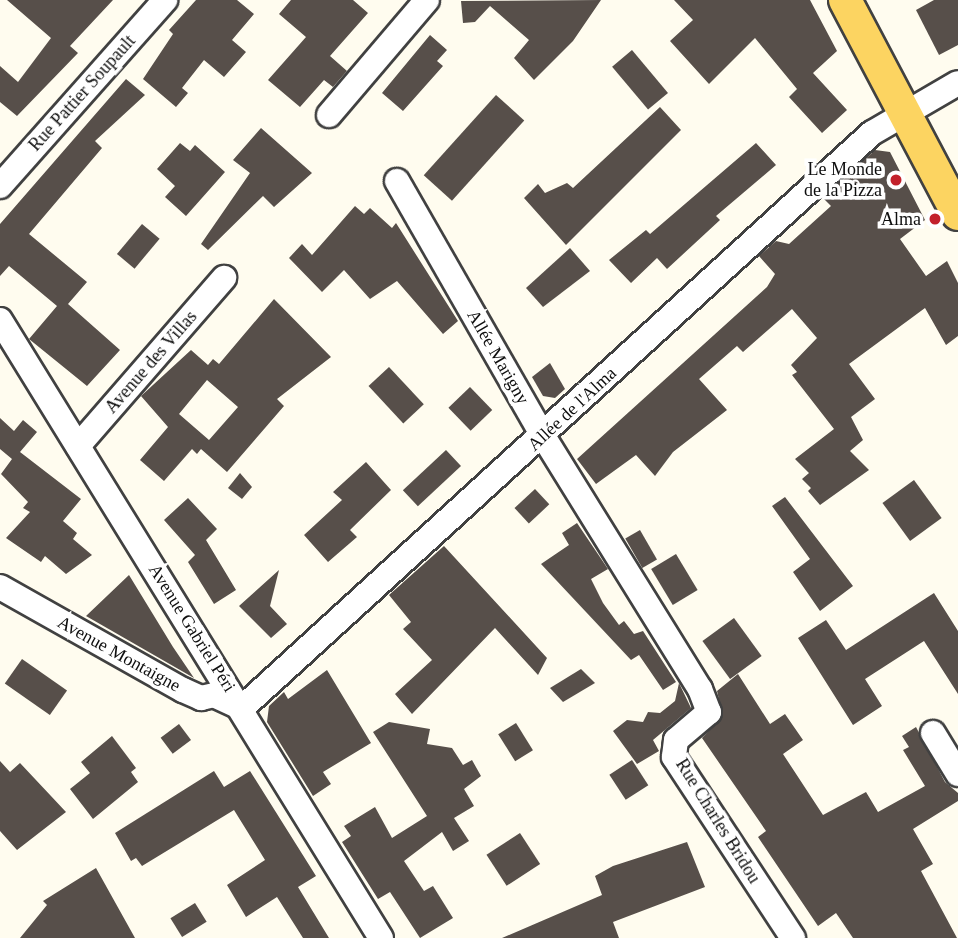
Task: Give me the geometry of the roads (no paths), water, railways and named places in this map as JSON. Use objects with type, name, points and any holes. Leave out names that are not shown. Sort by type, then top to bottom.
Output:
[{"type":"main road","points":[[845,0],[958,214]]},
{"type":"street","name":"Rue Pattier Soupault","points":[[0,186],[165,0]]},
{"type":"street","points":[[329,115],[427,0]]},
{"type":"street","name":"Allée de l'Alma","points":[[242,708],[872,133],[958,83]]},
{"type":"street","name":"Allée Marigny","points":[[397,181],[543,436],[666,638]]},
{"type":"street","name":"Avenue des Villas","points":[[78,446],[224,278]]},
{"type":"street","name":"Avenue Gabriel Péri","points":[[0,320],[242,708],[381,938]]},
{"type":"street","name":"Avenue Montaigne","points":[[0,587],[183,690],[201,698],[214,695],[242,708]]},
{"type":"street","name":"Rue Charles Bridou","points":[[666,638],[709,712],[676,740],[674,757],[793,938]]},
{"type":"street","points":[[933,733],[958,774]]},
{"type":"place","name":"Le Monde de la Pizza","points":[[896,180]]},
{"type":"place","name":"Alma","points":[[935,219]]}]
